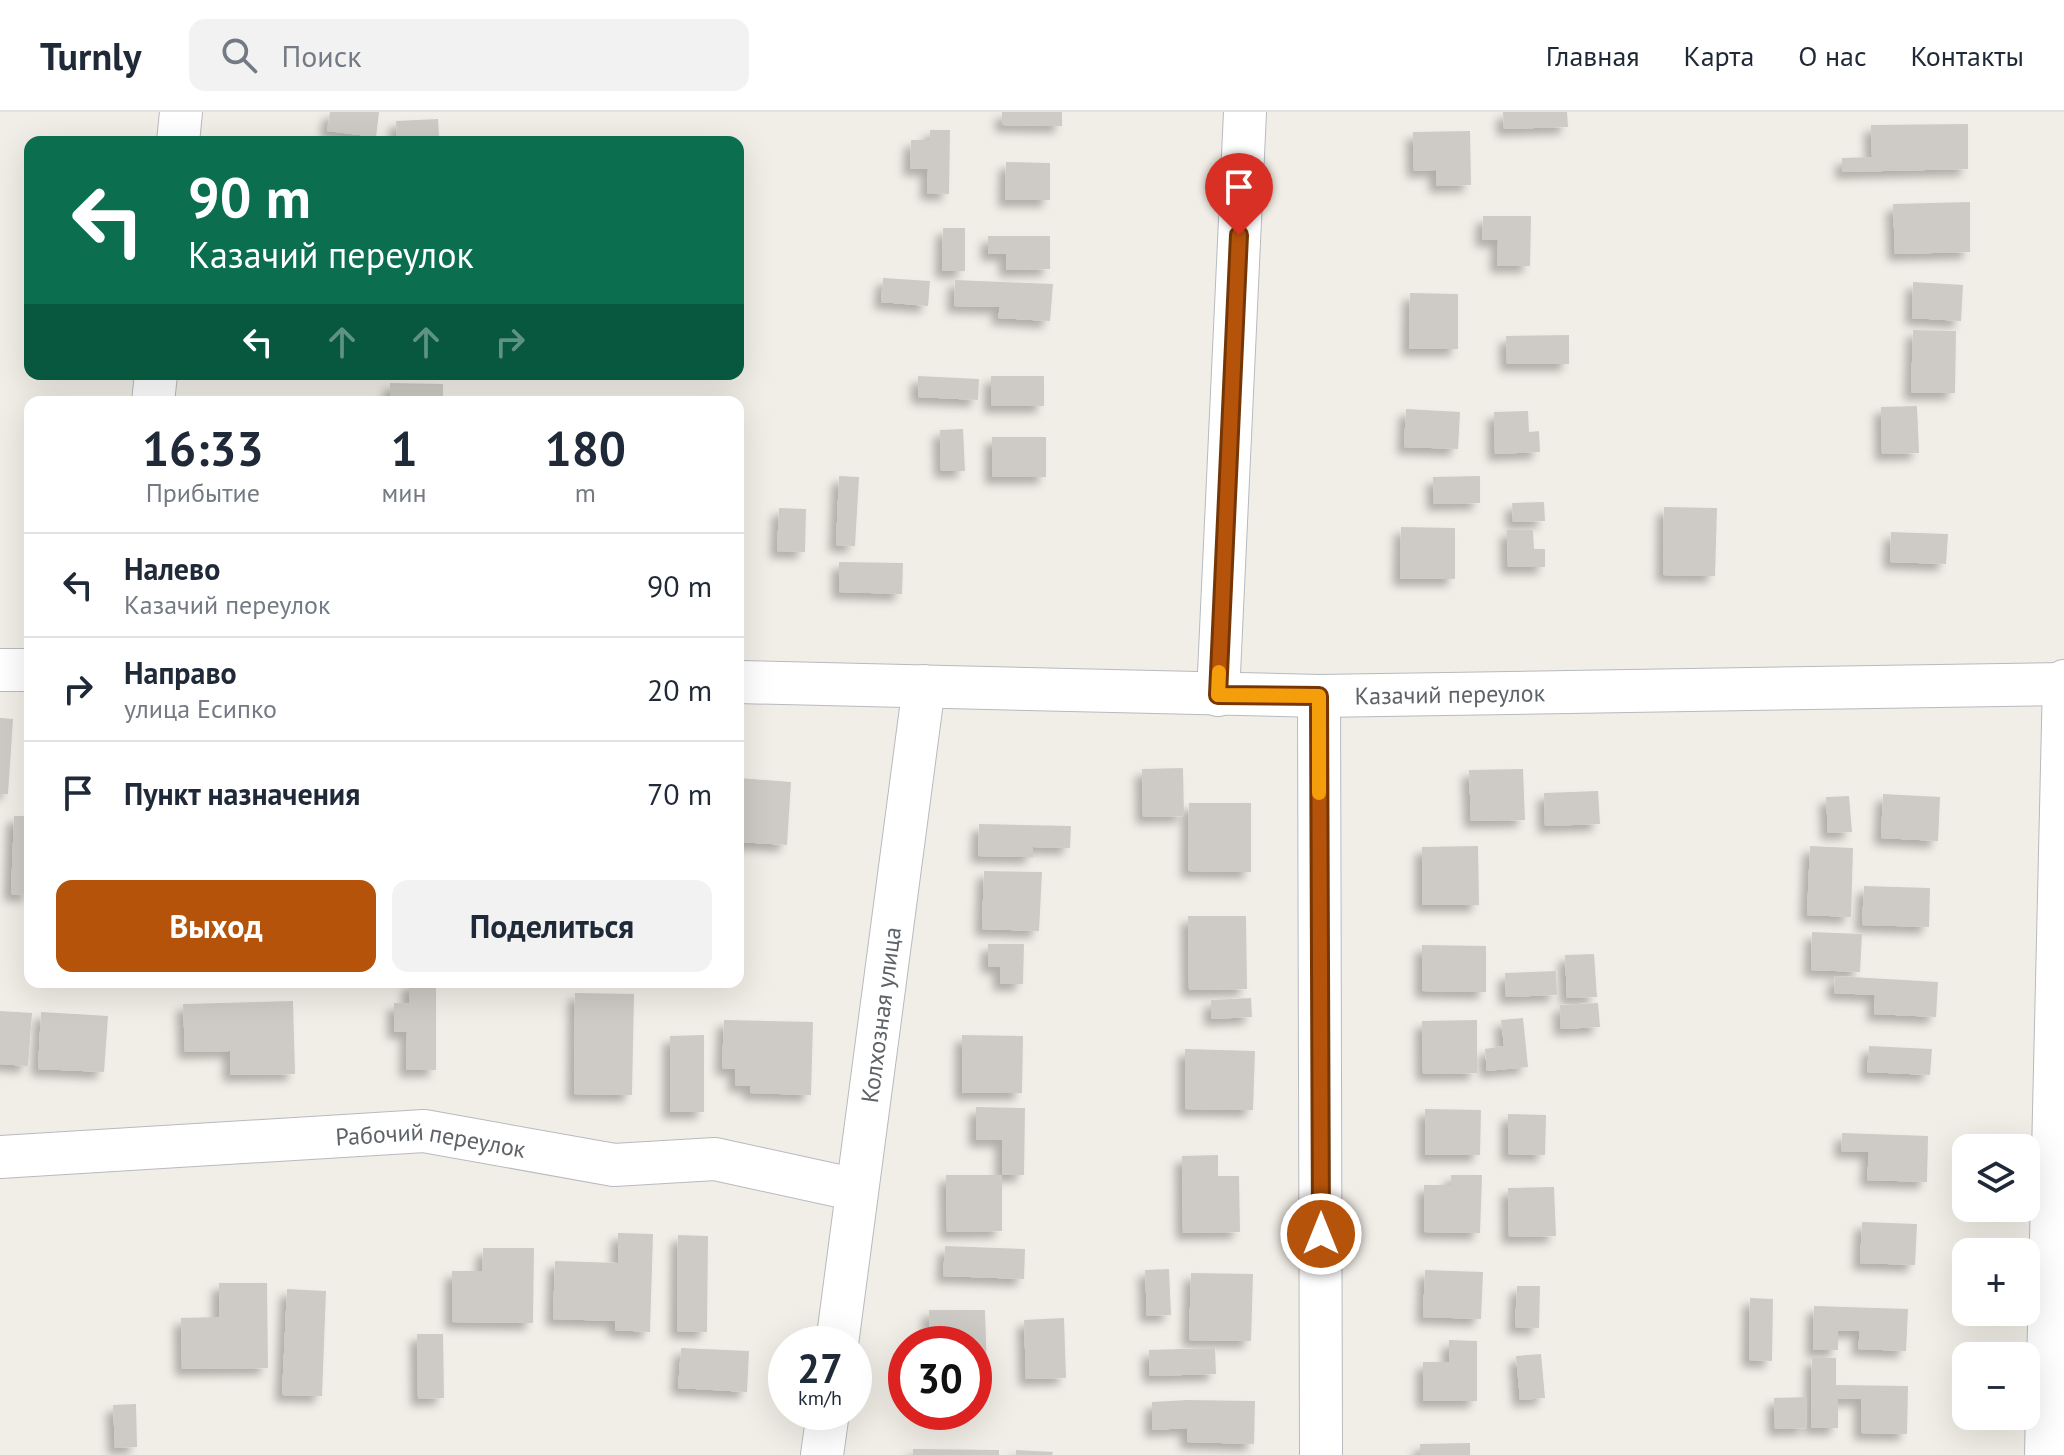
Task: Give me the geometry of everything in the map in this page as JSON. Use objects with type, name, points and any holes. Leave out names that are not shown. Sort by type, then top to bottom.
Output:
[{"type":"street","points":[[179,136],[181,112]]},
{"type":"street","points":[[1218,695],[1245,112]]},
{"type":"street","points":[[0,670],[24,670]]},
{"type":"street","name":"Казачий переулок","points":[[744,682],[1319,696],[2064,683]]},
{"type":"street","points":[[2046,1455],[2064,683]]},
{"type":"street","name":"Колхозная улица","points":[[839,1326],[924,686]]},
{"type":"street","points":[[1319,696],[1321,1455]]},
{"type":"street","name":"Рабочий переулок","points":[[0,1157],[424,1131],[614,1165],[715,1159],[857,1190]]},
{"type":"street","points":[[822,1455],[825,1430]]},
{"type":"building","points":[[330,112],[379,112],[376,136],[327,131]]},
{"type":"building","points":[[1002,112],[1062,112],[1062,126],[1002,125]]},
{"type":"building","points":[[1503,112],[1567,112],[1568,127],[1504,129]]},
{"type":"building","points":[[438,119],[439,136],[397,136],[396,121]]},
{"type":"building","points":[[1968,124],[1968,169],[1842,172],[1842,158],[1872,157],[1871,125]]},
{"type":"building","points":[[930,130],[950,130],[949,194],[927,193],[928,169],[910,169],[911,140],[930,140]]},
{"type":"building","points":[[1470,131],[1471,185],[1436,186],[1436,170],[1414,171],[1413,132]]},
{"type":"building","points":[[1006,162],[1050,163],[1050,200],[1005,200]]},
{"type":"building","points":[[1970,202],[1970,252],[1895,254],[1893,204]]},
{"type":"building","points":[[1483,216],[1531,216],[1530,266],[1497,266],[1498,240],[1482,240]]},
{"type":"building","points":[[943,228],[965,228],[965,271],[942,271]]},
{"type":"building","points":[[988,236],[1050,236],[1050,269],[1006,270],[1006,254],[988,254]]},
{"type":"building","points":[[883,278],[930,281],[928,306],[881,302]]},
{"type":"building","points":[[955,280],[1053,284],[1050,321],[998,318],[1000,307],[954,306]]},
{"type":"building","points":[[1913,282],[1963,285],[1961,321],[1912,318]]},
{"type":"building","points":[[1410,293],[1458,294],[1458,349],[1409,349]]},
{"type":"building","points":[[1913,330],[1956,331],[1955,393],[1911,393]]},
{"type":"building","points":[[1569,335],[1569,364],[1507,364],[1506,336]]},
{"type":"building","points":[[918,376],[979,379],[978,400],[918,397]]},
{"type":"building","points":[[991,376],[1044,376],[1044,406],[991,406]]},
{"type":"building","points":[[390,383],[443,384],[443,396],[390,396]]},
{"type":"building","points":[[1917,406],[1919,453],[1882,454],[1881,407]]},
{"type":"building","points":[[1406,409],[1460,412],[1458,449],[1404,447]]},
{"type":"building","points":[[1528,411],[1529,432],[1539,431],[1540,452],[1495,454],[1494,412]]},
{"type":"building","points":[[963,429],[965,471],[941,471],[940,430]]},
{"type":"building","points":[[992,437],[1046,437],[1046,477],[992,477]]},
{"type":"building","points":[[839,476],[859,477],[855,546],[836,545]]},
{"type":"building","points":[[1480,476],[1480,503],[1434,504],[1433,477]]},
{"type":"building","points":[[1544,502],[1545,521],[1513,522],[1512,503]]},
{"type":"building","points":[[1664,507],[1717,508],[1715,576],[1663,575]]},
{"type":"building","points":[[779,508],[806,509],[805,552],[777,551]]},
{"type":"building","points":[[1401,527],[1455,528],[1455,579],[1400,579]]},
{"type":"building","points":[[1507,530],[1533,530],[1534,549],[1545,549],[1545,567],[1508,567]]},
{"type":"building","points":[[1891,532],[1948,534],[1946,564],[1890,562]]},
{"type":"building","points":[[839,562],[903,563],[902,594],[839,592]]},
{"type":"building","points":[[0,718],[13,719],[8,794],[0,794]]},
{"type":"building","points":[[1183,768],[1184,816],[1143,817],[1142,769]]},
{"type":"building","points":[[1523,769],[1525,820],[1471,821],[1469,770]]},
{"type":"building","points":[[744,778],[791,782],[787,845],[744,842]]},
{"type":"building","points":[[1598,791],[1600,824],[1545,826],[1544,793]]},
{"type":"building","points":[[1883,794],[1940,797],[1938,841],[1881,838]]},
{"type":"building","points":[[1849,796],[1852,832],[1828,833],[1826,797]]},
{"type":"building","points":[[1189,803],[1251,803],[1251,872],[1188,871]]},
{"type":"building","points":[[14,816],[24,816],[24,895],[11,894]]},
{"type":"building","points":[[979,824],[1071,826],[1070,848],[1033,847],[1033,857],[978,856]]},
{"type":"building","points":[[1478,846],[1479,905],[1422,905],[1422,847]]},
{"type":"building","points":[[1810,846],[1853,848],[1851,917],[1807,915]]},
{"type":"building","points":[[984,871],[1042,872],[1039,931],[982,929]]},
{"type":"building","points":[[1864,886],[1930,888],[1929,927],[1862,925]]},
{"type":"building","points":[[1188,916],[1246,916],[1247,989],[1189,990]]},
{"type":"building","points":[[1812,932],[1862,934],[1860,972],[1811,970]]},
{"type":"building","points":[[988,944],[1024,944],[1023,984],[1000,984],[1000,967],[988,966]]},
{"type":"building","points":[[1422,945],[1486,946],[1486,992],[1422,991]]},
{"type":"building","points":[[1594,954],[1597,997],[1567,998],[1565,955]]},
{"type":"building","points":[[1556,971],[1557,995],[1506,997],[1505,973]]},
{"type":"building","points":[[1835,976],[1938,982],[1936,1017],[1874,1014],[1875,995],[1834,993]]},
{"type":"building","points":[[409,988],[436,988],[436,1070],[406,1070],[407,1032],[394,1032],[394,1003],[409,1003]]},
{"type":"building","points":[[575,993],[634,994],[632,1095],[574,1094]]},
{"type":"building","points":[[1251,998],[1252,1017],[1211,1019],[1211,1000]]},
{"type":"building","points":[[293,1001],[295,1074],[230,1075],[230,1051],[185,1052],[183,1004]]},
{"type":"building","points":[[1598,1003],[1600,1027],[1561,1029],[1560,1005]]},
{"type":"building","points":[[0,1011],[32,1013],[28,1066],[0,1064]]},
{"type":"building","points":[[41,1012],[108,1016],[104,1072],[38,1069]]},
{"type":"building","points":[[1523,1018],[1528,1067],[1487,1071],[1485,1049],[1504,1046],[1501,1020]]},
{"type":"building","points":[[724,1020],[813,1022],[811,1095],[750,1093],[750,1086],[735,1085],[735,1069],[722,1068]]},
{"type":"building","points":[[1477,1020],[1477,1073],[1423,1074],[1422,1021]]},
{"type":"building","points":[[704,1035],[704,1112],[670,1112],[670,1036]]},
{"type":"building","points":[[962,1035],[1023,1036],[1022,1093],[962,1093]]},
{"type":"building","points":[[1869,1046],[1932,1049],[1930,1075],[1867,1072]]},
{"type":"building","points":[[1185,1049],[1255,1051],[1253,1110],[1185,1109]]},
{"type":"building","points":[[976,1107],[1025,1108],[1024,1175],[1002,1175],[1002,1140],[976,1140]]},
{"type":"building","points":[[1425,1109],[1481,1110],[1480,1155],[1425,1155]]},
{"type":"building","points":[[1508,1114],[1546,1115],[1545,1155],[1508,1154]]},
{"type":"building","points":[[1842,1133],[1928,1136],[1927,1182],[1867,1180],[1869,1152],[1841,1151]]},
{"type":"building","points":[[1218,1155],[1218,1176],[1239,1176],[1240,1232],[1183,1233],[1182,1156]]},
{"type":"building","points":[[946,1175],[1002,1175],[1002,1231],[947,1232]]},
{"type":"building","points":[[1451,1175],[1482,1175],[1480,1233],[1424,1232],[1424,1185],[1451,1185]]},
{"type":"building","points":[[1554,1187],[1556,1236],[1509,1237],[1508,1188]]},
{"type":"building","points":[[1862,1222],[1917,1224],[1915,1265],[1860,1263]]},
{"type":"building","points":[[618,1233],[653,1234],[650,1332],[615,1330],[615,1321],[553,1319],[555,1261],[618,1263]]},
{"type":"building","points":[[678,1235],[708,1236],[707,1332],[677,1331]]},
{"type":"building","points":[[945,1246],[1025,1249],[1024,1279],[943,1276]]},
{"type":"building","points":[[483,1248],[534,1248],[533,1323],[452,1322],[452,1271],[482,1271]]},
{"type":"building","points":[[1169,1269],[1171,1315],[1147,1316],[1145,1270]]},
{"type":"building","points":[[1425,1270],[1483,1272],[1481,1319],[1423,1317]]},
{"type":"building","points":[[1191,1273],[1253,1274],[1251,1341],[1189,1340]]},
{"type":"building","points":[[219,1283],[267,1283],[268,1368],[182,1369],[181,1318],[219,1317]]},
{"type":"building","points":[[1517,1286],[1540,1286],[1539,1328],[1515,1327]]},
{"type":"building","points":[[287,1289],[326,1291],[322,1396],[282,1395]]},
{"type":"building","points":[[1750,1298],[1773,1299],[1772,1361],[1749,1360]]},
{"type":"building","points":[[1814,1306],[1908,1309],[1906,1351],[1858,1349],[1860,1331],[1838,1331],[1838,1350],[1813,1350]]},
{"type":"building","points":[[929,1310],[985,1310],[986,1326],[929,1326]]},
{"type":"building","points":[[1064,1318],[1066,1378],[1026,1379],[1024,1320]]},
{"type":"building","points":[[417,1334],[443,1334],[444,1398],[418,1399]]},
{"type":"building","points":[[1449,1340],[1477,1341],[1477,1401],[1423,1401],[1423,1362],[1449,1362]]},
{"type":"building","points":[[681,1348],[749,1351],[747,1392],[678,1388]]},
{"type":"building","points":[[1215,1348],[1216,1374],[1150,1376],[1149,1350]]},
{"type":"building","points":[[1541,1354],[1545,1398],[1520,1400],[1516,1356]]},
{"type":"building","points":[[1812,1358],[1836,1358],[1836,1385],[1908,1386],[1907,1434],[1861,1433],[1861,1399],[1838,1399],[1838,1428],[1811,1428]]},
{"type":"building","points":[[1807,1397],[1807,1428],[1775,1429],[1774,1398]]},
{"type":"building","points":[[1255,1401],[1254,1444],[1187,1442],[1187,1428],[1152,1430],[1152,1402]]},
{"type":"building","points":[[136,1404],[137,1447],[115,1448],[113,1405]]},
{"type":"building","points":[[1470,1443],[1470,1455],[1420,1455],[1420,1444]]},
{"type":"building","points":[[913,1449],[999,1450],[999,1455],[913,1455]]},
{"type":"building","points":[[1016,1450],[1053,1452],[1052,1455],[1016,1455]]},
{"type":"slow traffic","points":[[1219,672],[1218,695],[1319,696],[1319,793]]},
{"type":"route","points":[[1239,235],[1218,695],[1319,696],[1321,1234]]}]
